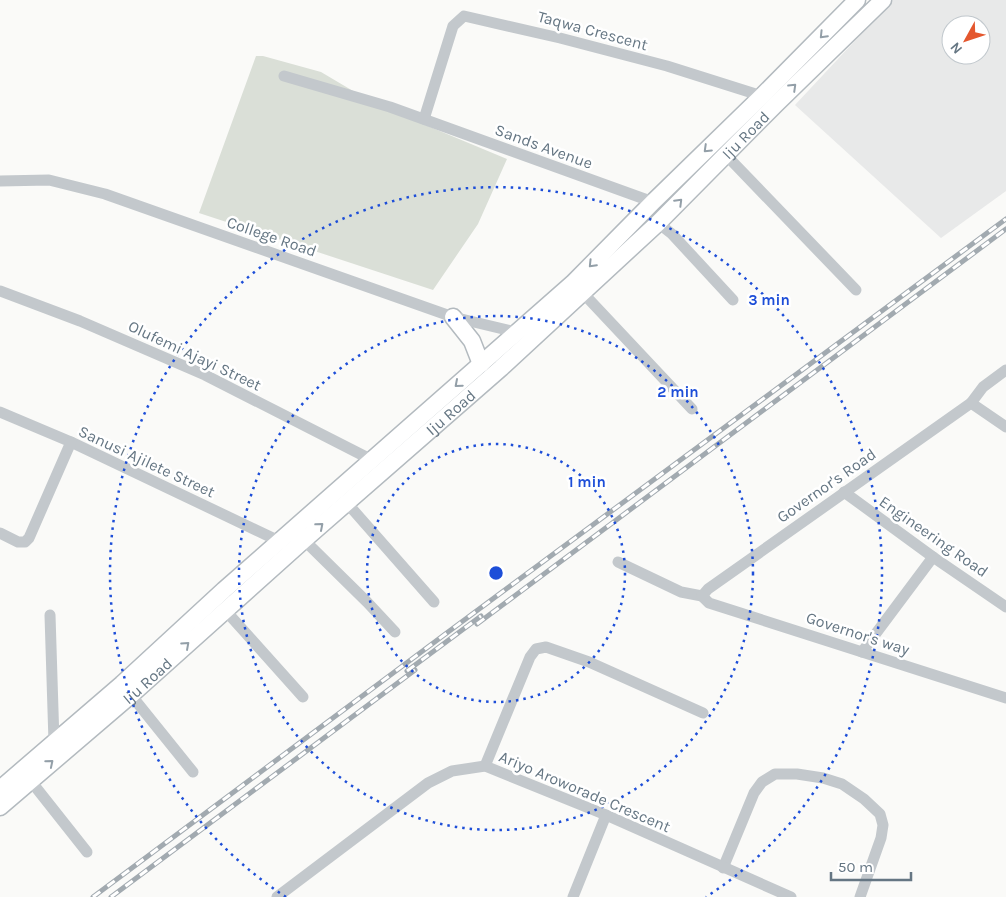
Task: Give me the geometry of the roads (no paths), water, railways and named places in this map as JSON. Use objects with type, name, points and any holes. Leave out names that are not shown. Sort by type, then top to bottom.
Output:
[{"type":"main road","name":"Iju Road","points":[[0,807],[131,695],[304,540],[501,368],[522,337],[573,283],[857,0]]},
{"type":"main road","name":"Iju Road","points":[[0,789],[122,684],[279,542],[481,364],[583,293],[658,223],[883,0]]},
{"type":"main road","points":[[453,317],[472,341],[481,364]]},
{"type":"street","name":"Taqwa Crescent","points":[[424,119],[453,26],[464,16],[560,38],[667,66],[762,96]]},
{"type":"street","name":"Sands Avenue","points":[[284,76],[390,107],[653,202]]},
{"type":"street","points":[[726,155],[856,290]]},
{"type":"street","name":"College Road","points":[[0,181],[49,180],[105,194],[453,317],[522,337]]},
{"type":"street","points":[[658,223],[672,234],[733,300]]},
{"type":"street","name":"Olufemi Ajayi Street","points":[[0,291],[80,321],[205,375],[372,460]]},
{"type":"street","points":[[583,293],[692,409]]},
{"type":"street","name":"Governor's Road","points":[[702,596],[708,589],[971,404],[983,387],[1006,370]]},
{"type":"street","points":[[971,404],[1006,427]]},
{"type":"street","name":"Sanusi Ajilete Street","points":[[0,412],[71,442],[279,542]]},
{"type":"street","points":[[0,533],[18,542],[25,542],[29,538],[71,442]]},
{"type":"street","name":"Engineering Road","points":[[844,492],[1006,607]]},
{"type":"street","points":[[347,503],[434,602]]},
{"type":"street","points":[[304,540],[395,632]]},
{"type":"street","points":[[862,652],[933,557]]},
{"type":"street","name":"Governor's way","points":[[618,562],[681,592],[702,596],[709,602],[1006,698]]},
{"type":"street","points":[[225,610],[303,697]]},
{"type":"street","points":[[50,614],[54,742]]},
{"type":"street","points":[[485,766],[530,657],[536,649],[546,647],[589,662],[703,713]]},
{"type":"street","points":[[131,695],[193,772]]},
{"type":"street","name":"Ariyo Aroworade Crescent","points":[[277,897],[428,783],[452,771],[485,766],[606,815],[791,897]]},
{"type":"street","points":[[723,868],[754,793],[762,782],[775,774],[797,774],[823,778],[842,784],[864,799],[880,814],[883,825],[882,838],[860,897]]},
{"type":"street","points":[[30,780],[87,852]]},
{"type":"street","points":[[573,897],[606,815]]},
{"type":"railway","points":[[93,897],[1006,219]]},
{"type":"railway","points":[[477,624],[1006,229]]},
{"type":"railway","points":[[407,671],[481,616]]},
{"type":"railway","points":[[111,897],[415,670]]}]
